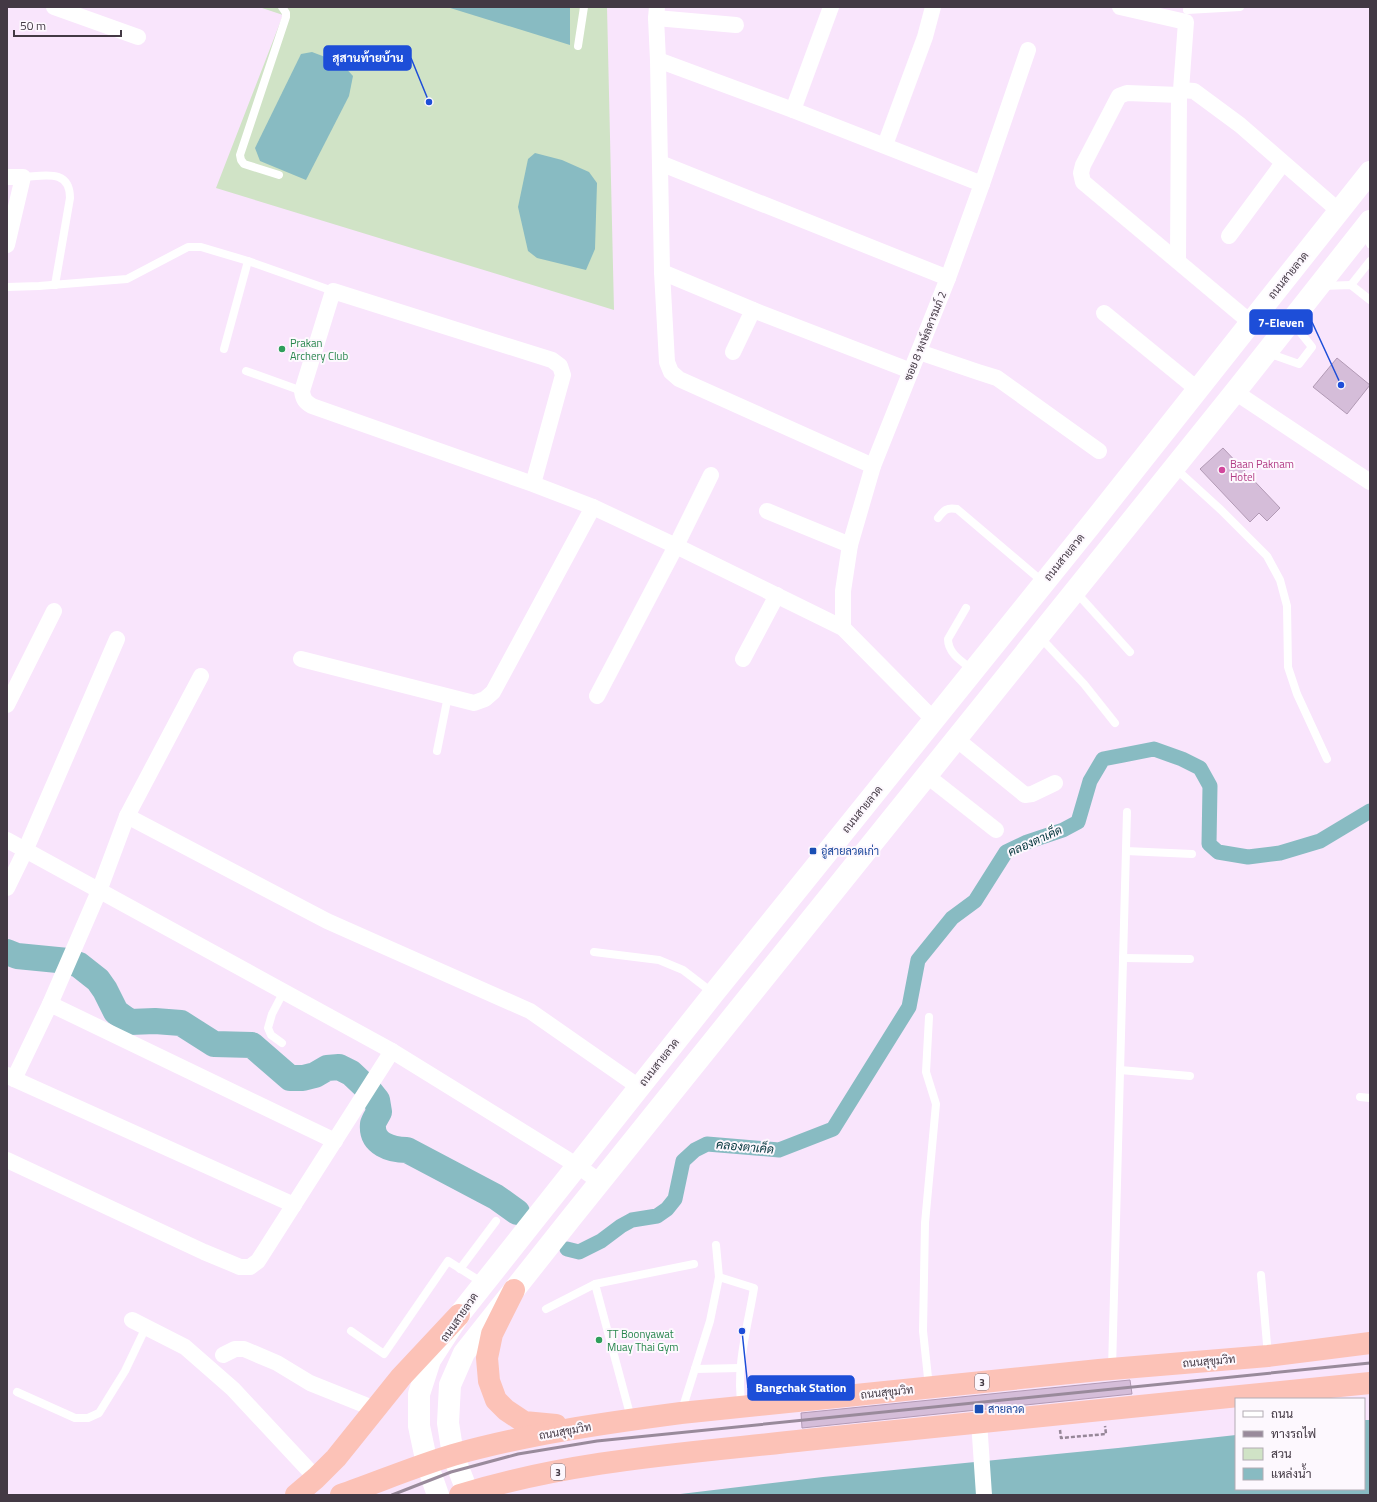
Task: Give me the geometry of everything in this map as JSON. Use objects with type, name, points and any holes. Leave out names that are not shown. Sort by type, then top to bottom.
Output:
[{"type":"highway","points":[[514,1290],[492,1334],[487,1358],[489,1381],[496,1400],[506,1410],[524,1422],[550,1425],[595,1425]]},
{"type":"highway","points":[[296,1495],[316,1478],[345,1448],[401,1377],[459,1315]]},
{"type":"highway","name":"ถนนสุขุมวิท","points":[[341,1495],[453,1455],[536,1436],[632,1419],[1112,1369],[1268,1356],[1370,1343]]},
{"type":"highway","name":"3","points":[[464,1494],[533,1476],[588,1466],[664,1456],[979,1421],[1370,1383]]},
{"type":"main road","name":"ถนนสายลวด","points":[[438,1495],[427,1464],[420,1426],[419,1394],[430,1360],[459,1315],[714,993],[1089,527],[1370,172]]},
{"type":"main road","points":[[464,1494],[453,1455],[448,1424],[450,1385],[464,1353],[1074,590],[1175,468],[1319,286],[1368,231]]},
{"type":"main road","points":[[1089,527],[1110,546]]},
{"type":"street","points":[[54,7],[138,37]]},
{"type":"street","points":[[793,110],[831,7]]},
{"type":"street","points":[[885,145],[925,37],[933,7]]},
{"type":"street","points":[[1120,7],[1186,22],[1180,92],[1178,261]]},
{"type":"street","points":[[736,25],[656,12],[662,272],[667,362],[671,372],[679,379],[873,466]]},
{"type":"street","name":"ซอย 8 หงษ์ลดารมภ์ 2","points":[[843,628],[843,591],[850,545],[873,466],[948,278],[1028,50]]},
{"type":"street","points":[[658,60],[885,145],[982,184]]},
{"type":"street","points":[[1250,322],[1083,182],[1081,173],[1083,165],[1119,96],[1127,93],[1194,91],[1240,125],[1339,211]]},
{"type":"street","points":[[660,163],[948,278]]},
{"type":"street","points":[[1229,236],[1283,163]]},
{"type":"street","points":[[7,177],[23,177],[7,245]]},
{"type":"street","points":[[662,272],[753,310],[911,371]]},
{"type":"street","points":[[533,484],[563,375],[560,366],[552,360],[333,291],[302,391],[302,397],[305,402],[312,406],[533,484],[593,507],[843,628],[934,720]]},
{"type":"street","points":[[733,352],[753,310]]},
{"type":"street","points":[[1104,313],[1197,389]]},
{"type":"street","points":[[919,352],[997,378],[1100,451]]},
{"type":"street","points":[[1235,392],[1370,482]]},
{"type":"street","points":[[597,696],[676,546],[711,475]]},
{"type":"street","points":[[301,659],[474,703],[485,699],[493,692],[593,507]]},
{"type":"street","points":[[767,511],[850,545]]},
{"type":"street","points":[[743,659],[777,596]]},
{"type":"street","points":[[7,705],[54,611]]},
{"type":"street","points":[[7,888],[25,851],[117,639]]},
{"type":"street","points":[[200,676],[127,816],[99,891],[50,1004],[10,1077],[294,1205]]},
{"type":"street","points":[[955,738],[1025,795],[1032,794],[1056,783]]},
{"type":"street","points":[[926,775],[996,830]]},
{"type":"street","points":[[127,816],[327,921],[530,1011],[639,1087]]},
{"type":"street","points":[[7,840],[392,1051],[578,1166],[600,1182]]},
{"type":"street","points":[[50,1004],[335,1141]]},
{"type":"street","points":[[7,1160],[204,1252],[240,1267],[250,1267],[258,1261],[392,1051]]},
{"type":"street","points":[[132,1320],[185,1347],[191,1352],[233,1389],[316,1478]]},
{"type":"street","points":[[223,1355],[235,1349],[244,1349],[277,1363],[310,1383],[375,1409]]},
{"type":"street","points":[[979,1421],[984,1495]]},
{"type":"lane","points":[[279,175],[244,164],[240,155],[286,18],[286,13],[282,7]]},
{"type":"lane","points":[[578,46],[584,7]]},
{"type":"lane","points":[[1187,10],[1240,7]]},
{"type":"lane","points":[[23,177],[56,175],[62,178],[70,191],[55,285]]},
{"type":"lane","points":[[7,287],[127,279],[188,247],[200,247],[248,261],[333,291]]},
{"type":"lane","points":[[224,350],[248,261]]},
{"type":"lane","points":[[1351,285],[1370,261]]},
{"type":"lane","points":[[1319,286],[1351,285],[1370,300]]},
{"type":"lane","points":[[1266,353],[1298,364],[1312,347],[1291,322]]},
{"type":"lane","points":[[246,371],[302,391]]},
{"type":"lane","points":[[1175,468],[1221,510],[1267,556],[1280,580],[1287,606],[1288,667],[1297,694],[1327,759]]},
{"type":"lane","points":[[938,518],[945,509],[950,507],[958,509],[1044,582]]},
{"type":"lane","points":[[1074,590],[1130,652]]},
{"type":"lane","points":[[966,608],[948,639],[948,645],[951,653],[973,670]]},
{"type":"lane","points":[[1038,636],[1084,684],[1115,723]]},
{"type":"lane","points":[[437,751],[448,696]]},
{"type":"lane","points":[[1112,1369],[1127,812]]},
{"type":"lane","points":[[1126,851],[1192,854]]},
{"type":"lane","points":[[594,952],[659,960],[683,970],[714,993]]},
{"type":"lane","points":[[1123,958],[1190,959]]},
{"type":"lane","points":[[282,1043],[271,1035],[268,1028],[272,1014],[284,991]]},
{"type":"lane","points":[[929,1017],[926,1072],[936,1104],[925,1223],[923,1331],[929,1388]]},
{"type":"lane","points":[[1120,1070],[1190,1076]]},
{"type":"lane","points":[[1360,1097],[1370,1098]]},
{"type":"lane","points":[[460,1269],[496,1221]]},
{"type":"lane","points":[[681,1413],[710,1321],[719,1277],[716,1245]]},
{"type":"lane","points":[[351,1331],[384,1354],[448,1261],[484,1284]]},
{"type":"lane","points":[[546,1309],[595,1284],[694,1264]]},
{"type":"lane","points":[[1261,1275],[1268,1356]]},
{"type":"lane","points":[[719,1277],[754,1288],[740,1368],[740,1394],[742,1407]]},
{"type":"lane","points":[[595,1284],[632,1419]]},
{"type":"lane","points":[[17,1392],[75,1418],[88,1418],[99,1413],[125,1371],[146,1327]]},
{"type":"lane","points":[[695,1369],[740,1368]]},
{"type":"path","points":[[1061,1438],[1106,1434],[1104,1410]]},
{"type":"green space","points":[[259,7],[607,7],[614,310],[216,188],[283,15]]},
{"type":"water","points":[[447,7],[570,7],[570,45]]},
{"type":"water","points":[[312,52],[341,63],[353,76],[349,96],[306,180],[260,161],[255,148],[301,54]]},
{"type":"water","points":[[535,153],[562,160],[589,172],[597,183],[595,249],[586,270],[537,258],[528,251],[518,207],[528,159]]},
{"type":"water","points":[[1365,1420],[1370,1420],[1370,1495],[672,1495],[823,1477],[1235,1435],[1235,1490],[1365,1490]]},
{"type":"building","points":[[1337,358],[1370,385],[1347,414],[1313,387]]},
{"type":"building","points":[[1223,448],[1280,508],[1267,521],[1259,513],[1250,522],[1200,469]]},
{"type":"building","points":[[1130,1380],[1132,1394],[802,1428],[801,1413]]},
{"type":"waterway","name":"คลองตาเค็ด","points":[[567,1249],[579,1252],[601,1241],[621,1226],[632,1220],[657,1216],[667,1209],[675,1199],[683,1161],[695,1150],[707,1144],[779,1150],[833,1129],[909,1007],[918,960],[952,918],[975,901],[1006,852],[1027,842],[1063,830],[1078,822],[1090,781],[1103,759],[1154,749],[1182,759],[1200,768],[1210,786],[1209,844],[1218,852],[1248,857],[1280,853],[1320,841],[1370,811]]},
{"type":"waterway","name":"คลองตาเค็ด","points":[[7,952],[17,956],[68,961],[79,965],[98,980],[116,1012],[130,1022],[155,1021],[181,1023],[214,1044],[252,1045],[290,1078],[303,1078],[315,1075],[327,1068],[339,1067],[351,1073],[377,1100],[379,1112],[373,1124],[373,1131],[379,1141],[395,1149],[407,1150],[496,1197],[517,1212]]},
{"type":"railway","points":[[392,1495],[451,1472],[518,1454],[597,1441],[1370,1363]]},
{"type":"place","name":"สุสานท้ายบ้าน","points":[[429,102]]},
{"type":"place","name":"Prakan Archery Club","points":[[282,349]]},
{"type":"place","name":"7-Eleven","points":[[1341,385]]},
{"type":"place","name":"Baan Paknam Hotel","points":[[1222,470]]},
{"type":"place","name":"อู่สายลวดเก่า","points":[[813,851]]},
{"type":"place","name":"Bangchak Station","points":[[742,1331]]},
{"type":"place","name":"TT Boonyawat Muay Thai Gym","points":[[599,1340]]},
{"type":"place","name":"สายลวด","points":[[979,1409]]}]
